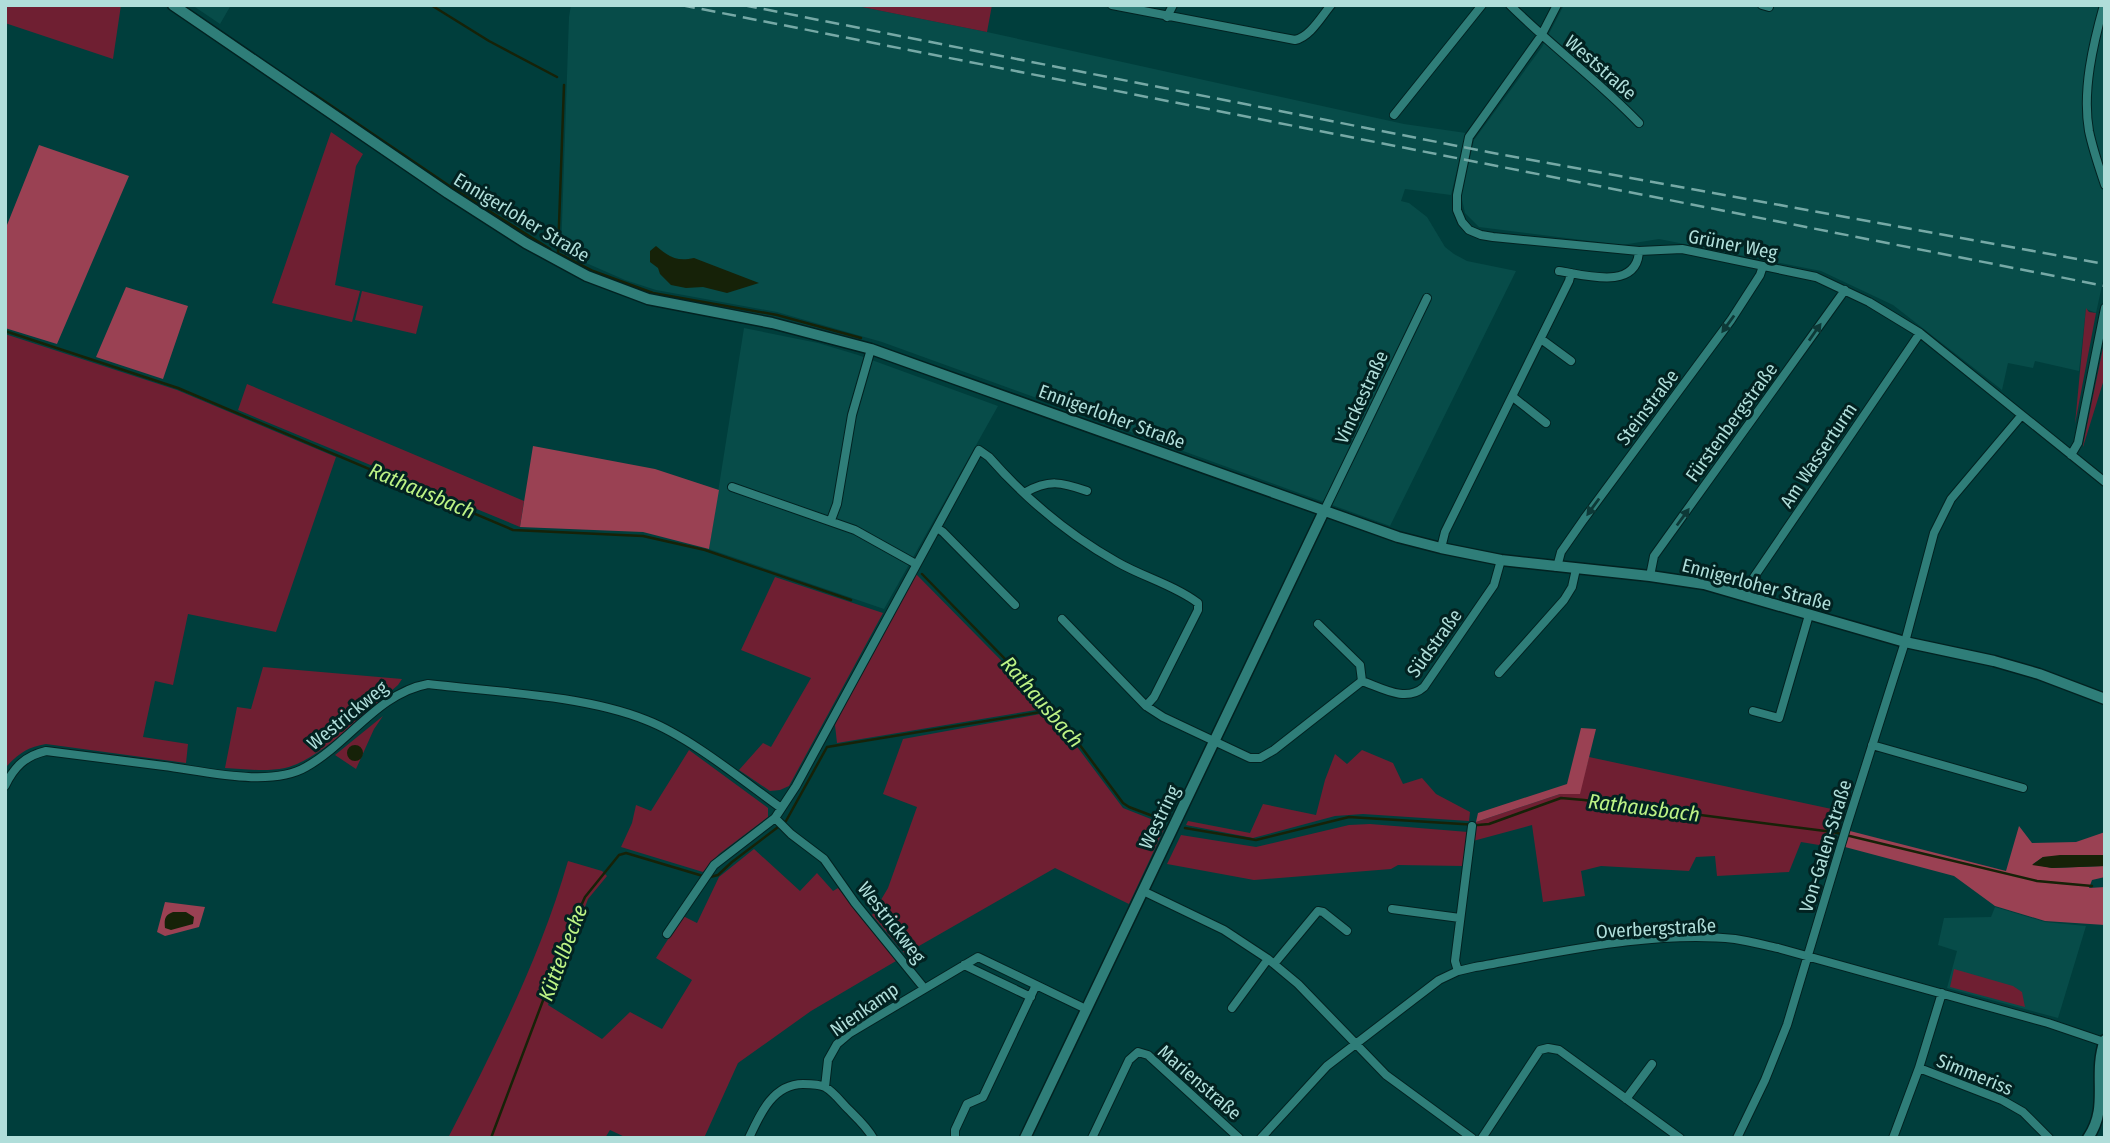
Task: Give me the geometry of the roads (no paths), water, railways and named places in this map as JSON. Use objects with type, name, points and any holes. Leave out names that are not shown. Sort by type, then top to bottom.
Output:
[{"type":"main road","name":"Ennigerloher Straße","points":[[173,5],[448,193],[534,248],[587,276],[648,299],[772,323],[871,349],[1398,537],[1502,560],[1704,584],[1905,642],[1994,661],[2039,674],[2105,699]]},
{"type":"main road","name":"Westring","points":[[1025,1138],[1324,511]]},
{"type":"main road","points":[[2088,1138],[2103,1115],[2100,1054],[2104,1041]]},
{"type":"street","points":[[1112,5],[1167,18],[1295,40],[1301,39],[1313,28],[1331,5]]},
{"type":"street","points":[[1167,18],[1172,5]]},
{"type":"street","points":[[1394,115],[1482,5]]},
{"type":"street","name":"Weststraße","points":[[1510,5],[1639,123]]},
{"type":"street","points":[[1541,36],[1557,5]]},
{"type":"street","points":[[2104,5],[2090,75],[2087,112],[2105,185]]},
{"type":"street","name":"Grüner Weg","points":[[1541,36],[1469,138],[1457,195],[1459,217],[1469,230],[1481,235],[1639,251],[1682,249],[1804,273],[1845,290],[1920,333],[2105,482]]},
{"type":"street","points":[[1559,271],[1619,278],[1631,271],[1639,260],[1639,251]]},
{"type":"street","name":"Steinstraße","points":[[1557,567],[1561,552],[1731,320],[1763,266]]},
{"type":"street","points":[[1441,548],[1445,532],[1571,273]]},
{"type":"street","name":"Fürstenbergstraße","points":[[1650,576],[1654,556],[1845,290]]},
{"type":"street","name":"Vinckestraße","points":[[1324,511],[1427,298]]},
{"type":"street","points":[[2071,455],[2078,443],[2105,308]]},
{"type":"street","name":"Am Wasserturm","points":[[1747,597],[1754,577],[1920,333]]},
{"type":"street","points":[[1541,339],[1571,362]]},
{"type":"street","points":[[831,520],[837,504],[852,415],[871,349]]},
{"type":"street","points":[[1513,397],[1546,423]]},
{"type":"street","name":"Von-Galen-Straße","points":[[1737,1138],[1776,1055],[1809,957],[1941,515],[1951,499],[2021,416]]},
{"type":"street","points":[[667,934],[714,865],[775,818],[796,786],[979,450],[1024,494],[1073,532],[1115,561],[1148,579],[1189,596],[1198,603],[1198,610],[1167,672],[1154,697],[1146,705]]},
{"type":"street","points":[[1024,494],[1038,485],[1053,482],[1087,491]]},
{"type":"street","points":[[732,487],[855,530],[916,564]]},
{"type":"street","points":[[937,528],[1015,605]]},
{"type":"street","name":"Südstraße","points":[[1362,681],[1401,695],[1417,693],[1424,687],[1494,585],[1502,560]]},
{"type":"street","points":[[1499,673],[1564,600],[1572,587],[1576,569]]},
{"type":"street","points":[[1753,711],[1780,718],[1809,615]]},
{"type":"street","points":[[1062,619],[1146,705],[1163,717],[1250,758],[1260,758],[1274,750],[1362,681],[1360,665],[1318,624]]},
{"type":"street","name":"Westrickweg","points":[[6,782],[22,761],[46,751],[246,776],[285,775],[304,769],[326,755],[399,693],[429,684],[555,699],[629,714],[674,734],[781,808]]},
{"type":"street","points":[[1872,745],[2023,788]]},
{"type":"street","name":"Westrickweg","points":[[775,818],[824,859],[855,903],[924,988]]},
{"type":"street","points":[[1458,971],[1455,961],[1472,826]]},
{"type":"street","points":[[1143,891],[1224,930],[1271,961],[1298,984],[1386,1075],[1472,1138]]},
{"type":"street","points":[[1392,909],[1460,918]]},
{"type":"street","points":[[1232,1007],[1318,911],[1347,931]]},
{"type":"street","name":"Overbergstraße","points":[[1261,1138],[1327,1066],[1439,980],[1458,971],[1590,947],[1690,938],[1735,939],[1942,993],[2104,1041]]},
{"type":"street","points":[[964,965],[978,957],[1086,1009]]},
{"type":"street","points":[[964,965],[1031,997]]},
{"type":"street","name":"Nienkamp","points":[[825,1087],[828,1060],[837,1044],[850,1033],[964,965]]},
{"type":"street","points":[[955,1138],[955,1130],[967,1104],[983,1097],[1036,985]]},
{"type":"street","points":[[1893,1138],[1919,1068],[1942,993]]},
{"type":"street","points":[[1482,1138],[1540,1051],[1548,1048],[1559,1050],[1680,1138]]},
{"type":"street","name":"Marienstraße","points":[[1092,1138],[1129,1060],[1138,1052],[1148,1055],[1239,1138]]},
{"type":"street","points":[[1626,1099],[1652,1064]]},
{"type":"street","name":"Simmeriss","points":[[1919,1068],[2002,1100],[2023,1112],[2049,1138]]},
{"type":"street","points":[[749,1138],[762,1111],[775,1095],[798,1084],[825,1087],[873,1138]]},
{"type":"waterway","points":[[431,5],[489,41],[557,77]]},
{"type":"waterway","points":[[564,85],[558,253],[593,271],[653,293],[777,315],[861,338]]},
{"type":"waterway","points":[[311,92],[451,187],[550,249]]},
{"type":"waterway","name":"Rathausbach","points":[[5,331],[178,388],[513,530],[643,536],[705,550],[851,600]]},
{"type":"waterway","name":"Rathausbach","points":[[922,574],[1050,705],[1123,803],[1166,821]]},
{"type":"waterway","name":"Küttelbecke","points":[[710,877],[718,875],[786,821],[827,747],[1053,710]]},
{"type":"waterway","name":"Rathausbach","points":[[1185,828],[1256,840],[1349,817],[1478,825],[1489,824],[1561,798],[1833,832],[2037,881],[2092,886]]},
{"type":"waterway","name":"Küttelbecke","points":[[491,1138],[567,937],[585,897],[619,855],[626,853],[703,876]]},
{"type":"railway","points":[[681,5],[2105,286]]},
{"type":"railway","points":[[743,5],[1488,152],[2105,264]]}]
